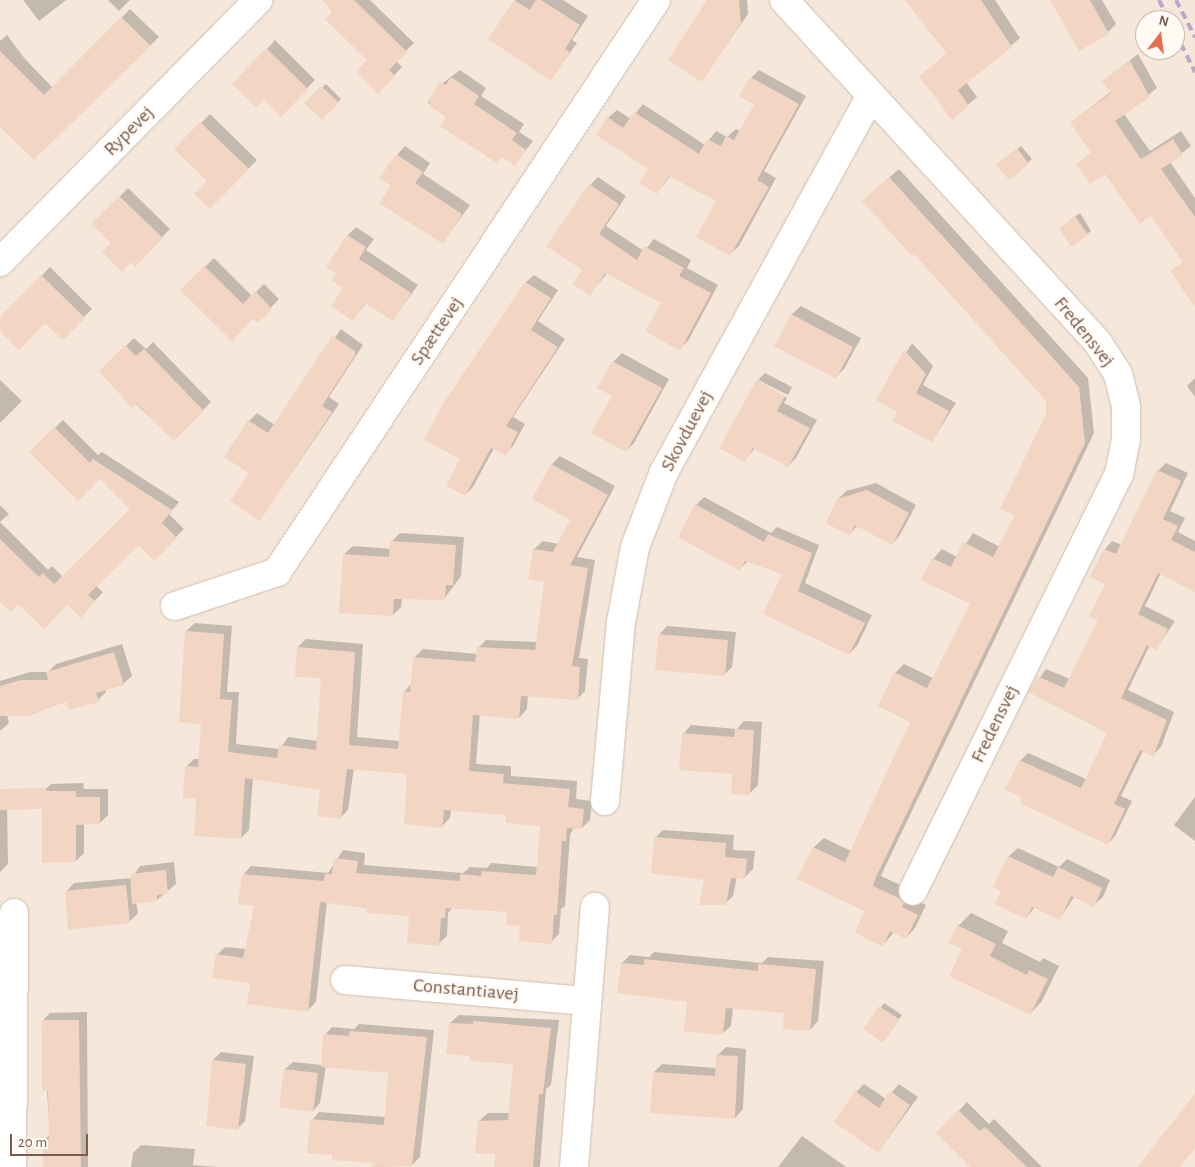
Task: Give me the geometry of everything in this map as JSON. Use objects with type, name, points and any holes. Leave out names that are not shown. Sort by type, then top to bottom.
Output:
[{"type":"street","name":"Rypevej","points":[[0,262],[258,0]]},
{"type":"street","name":"Spættevej","points":[[175,606],[277,572],[656,0]]},
{"type":"street","name":"Fredensvej","points":[[789,2],[871,95],[1098,343],[1118,374],[1126,407],[1126,439],[1119,474],[913,891]]},
{"type":"street","name":"Skovduevej","points":[[605,801],[622,622],[635,547],[664,472],[871,95]]},
{"type":"street","points":[[574,1167],[595,907]]},
{"type":"street","points":[[12,1167],[14,913]]},
{"type":"street","name":"Constantiavej","points":[[345,980],[587,1001]]},
{"type":"shaded area","points":[[0,0],[1195,0],[1195,1167],[0,1167]]},
{"type":"building","points":[[322,0],[354,0],[407,52],[389,70],[395,76],[378,94],[356,72],[367,60],[325,19],[333,11]]},
{"type":"building","points":[[514,0],[530,10],[536,0],[541,0],[580,25],[565,49],[570,52],[551,81],[488,39]]},
{"type":"building","points":[[707,0],[739,0],[741,23],[702,82],[668,60]]},
{"type":"building","points":[[905,0],[981,0],[1012,47],[958,90],[969,106],[952,120],[919,76],[947,54]]},
{"type":"building","points":[[1050,0],[1090,0],[1109,34],[1079,51]]},
{"type":"building","points":[[121,17],[151,46],[34,160],[0,127],[0,51],[44,95]]},
{"type":"building","points":[[266,48],[308,89],[281,117],[264,100],[256,107],[232,84]]},
{"type":"building","points":[[1130,61],[1150,97],[1115,121],[1141,159],[1173,139],[1183,155],[1161,169],[1195,217],[1195,307],[1170,271],[1183,262],[1151,216],[1140,224],[1105,174],[1090,184],[1076,164],[1091,153],[1070,122],[1111,93],[1102,81]]},
{"type":"building","points":[[451,77],[479,96],[474,104],[517,133],[512,140],[526,150],[515,166],[501,156],[497,163],[440,126],[446,117],[430,106],[430,98],[440,82],[446,85]]},
{"type":"building","points":[[750,77],[799,104],[757,180],[769,187],[730,256],[696,237],[716,201],[669,176],[657,194],[639,183],[648,169],[596,135],[607,117],[623,128],[634,112],[699,154],[707,139],[721,146],[726,136],[734,140],[754,105],[739,96]]},
{"type":"building","points":[[321,86],[339,103],[322,120],[304,103]]},
{"type":"building","points":[[200,122],[249,169],[210,209],[194,194],[207,181],[174,149]]},
{"type":"building","points":[[1017,148],[1029,164],[1009,180],[996,165]]},
{"type":"building","points":[[396,154],[423,172],[415,183],[462,214],[443,244],[379,203],[391,186],[379,178]]},
{"type":"building","points":[[889,177],[1079,387],[1085,443],[876,877],[873,886],[899,898],[904,903],[902,907],[918,915],[906,939],[890,931],[883,947],[855,933],[864,911],[797,879],[813,847],[845,862],[910,722],[878,706],[894,672],[927,688],[970,604],[921,580],[932,558],[951,567],[963,542],[993,557],[1015,515],[1000,509],[1046,414],[1046,401],[914,254],[912,256],[862,201]]},
{"type":"building","points":[[589,184],[619,204],[599,234],[637,260],[644,246],[684,268],[679,276],[711,293],[680,351],[645,331],[661,303],[605,273],[590,296],[573,284],[582,270],[546,246]]},
{"type":"building","points":[[119,196],[163,238],[135,267],[131,262],[122,272],[102,252],[111,243],[91,224]]},
{"type":"building","points":[[1075,216],[1088,235],[1071,247],[1059,228]]},
{"type":"building","points":[[347,235],[366,247],[359,259],[411,293],[393,321],[365,303],[353,321],[331,306],[343,288],[332,281],[336,274],[326,267]]},
{"type":"building","points":[[204,266],[243,304],[255,291],[272,309],[258,323],[253,319],[232,341],[180,290]]},
{"type":"building","points":[[41,275],[85,318],[63,340],[45,323],[19,350],[0,331],[0,317]]},
{"type":"building","points":[[525,282],[551,298],[531,330],[558,347],[506,426],[518,432],[506,456],[491,448],[465,496],[446,486],[460,459],[424,440],[443,404]]},
{"type":"building","points":[[791,314],[853,347],[836,379],[774,346]]},
{"type":"building","points":[[332,336],[355,351],[355,355],[322,406],[332,412],[260,521],[230,501],[249,473],[224,457],[248,420],[268,433]]},
{"type":"building","points":[[125,345],[136,356],[144,349],[204,411],[174,441],[136,403],[132,408],[99,371]]},
{"type":"building","points":[[904,350],[926,374],[916,393],[949,411],[932,442],[892,421],[897,412],[876,400]]},
{"type":"building","points":[[612,361],[662,388],[626,452],[591,433],[612,396],[597,388]]},
{"type":"building","points":[[756,381],[785,396],[777,411],[810,428],[788,467],[753,448],[745,462],[719,448]]},
{"type":"building","points":[[54,427],[90,463],[93,459],[172,510],[162,523],[177,538],[154,561],[139,545],[88,595],[95,601],[81,618],[67,605],[44,629],[18,604],[11,612],[0,602],[0,539],[39,577],[43,573],[54,584],[130,509],[100,479],[78,501],[29,452]]},
{"type":"building","points":[[551,464],[608,495],[570,565],[588,568],[572,666],[580,667],[578,700],[521,696],[519,719],[473,715],[469,771],[504,774],[503,783],[570,789],[568,807],[584,809],[582,829],[567,828],[566,841],[562,841],[557,915],[554,915],[552,944],[519,941],[520,926],[506,925],[507,912],[446,908],[445,918],[441,918],[439,946],[407,943],[409,916],[367,913],[367,908],[320,902],[308,1012],[247,1004],[250,983],[212,978],[216,954],[243,958],[254,906],[238,904],[242,874],[324,881],[325,874],[332,874],[334,858],[358,861],[356,873],[460,881],[460,874],[481,876],[482,871],[536,875],[540,826],[506,823],[506,815],[444,810],[442,828],[404,824],[407,774],[347,769],[341,819],[317,816],[320,790],[245,778],[241,839],[194,836],[196,799],[183,798],[185,766],[198,767],[201,724],[179,722],[185,631],[224,634],[220,699],[232,700],[228,752],[277,758],[279,745],[316,750],[321,678],[295,677],[297,647],[355,652],[349,745],[398,749],[403,691],[410,692],[413,657],[475,662],[477,647],[535,650],[544,582],[528,579],[533,549],[553,552],[570,520],[532,499]]},
{"type":"building","points":[[1157,470],[1181,481],[1163,519],[1178,526],[1171,540],[1195,552],[1195,592],[1158,573],[1138,614],[1168,629],[1157,650],[1147,645],[1121,698],[1167,720],[1153,757],[1140,750],[1114,804],[1125,809],[1108,845],[1020,803],[1022,798],[1005,790],[1019,760],[1081,788],[1107,733],[1028,692],[1037,676],[1064,688],[1098,620],[1089,616],[1105,584],[1090,577],[1104,549],[1116,554]]},
{"type":"building","points":[[867,490],[909,513],[892,545],[855,525],[850,536],[826,523],[837,499]]},
{"type":"building","points":[[695,504],[764,542],[768,534],[812,553],[798,591],[865,623],[849,655],[763,614],[782,574],[745,561],[740,571],[678,537]]},
{"type":"building","points":[[390,541],[456,545],[453,585],[446,585],[445,600],[394,599],[393,616],[339,613],[343,554],[389,557]]},
{"type":"building","points":[[658,634],[728,640],[725,676],[655,670]]},
{"type":"building","points":[[114,652],[124,685],[96,693],[99,702],[69,710],[66,702],[31,714],[31,716],[0,716],[0,686],[21,680],[48,680],[46,672]]},
{"type":"building","points":[[735,729],[754,730],[750,795],[731,794],[732,774],[679,770],[682,733],[734,737]]},
{"type":"building","points":[[46,788],[46,791],[76,791],[76,797],[100,797],[100,824],[76,825],[76,862],[42,863],[42,809],[0,810],[0,789]]},
{"type":"building","points":[[654,837],[726,843],[725,857],[747,859],[745,879],[731,878],[726,905],[699,905],[704,880],[651,873]]},
{"type":"building","points":[[1008,856],[1053,877],[1058,867],[1102,888],[1094,907],[1071,896],[1060,920],[1032,907],[1026,919],[995,904],[1001,891],[993,887]]},
{"type":"building","points":[[166,870],[168,894],[157,895],[157,901],[132,904],[130,874]]},
{"type":"building","points":[[126,885],[130,923],[68,930],[65,891]]},
{"type":"building","points":[[957,925],[996,944],[990,956],[1027,975],[1029,970],[1048,979],[1030,1015],[949,976],[962,949],[949,943]]},
{"type":"building","points":[[644,959],[758,971],[758,964],[816,969],[810,1031],[783,1029],[784,1013],[726,1008],[723,1035],[684,1031],[687,1002],[617,993],[621,963],[644,965]]},
{"type":"building","points":[[879,1006],[899,1019],[883,1043],[863,1029]]},
{"type":"building","points":[[41,1020],[79,1020],[81,1167],[43,1167],[43,1140],[49,1140],[48,1091],[42,1091]]},
{"type":"building","points":[[473,1021],[551,1028],[543,1094],[539,1094],[533,1167],[494,1167],[495,1154],[475,1153],[478,1121],[508,1120],[513,1064],[470,1061],[470,1056],[446,1054],[449,1023],[473,1024]]},
{"type":"building","points":[[350,1031],[427,1037],[412,1166],[372,1167],[373,1163],[332,1160],[332,1155],[307,1153],[310,1119],[384,1125],[388,1073],[321,1067],[323,1034],[349,1036]]},
{"type":"building","points":[[716,1055],[738,1056],[735,1119],[650,1113],[653,1072],[715,1076]]},
{"type":"building","points":[[212,1060],[246,1064],[238,1130],[206,1126]]},
{"type":"building","points":[[284,1069],[318,1073],[313,1112],[279,1107]]},
{"type":"building","points":[[855,1091],[879,1108],[890,1091],[910,1105],[878,1153],[834,1122]]},
{"type":"building","points":[[1195,1093],[1195,1148],[1180,1167],[1138,1167]]},
{"type":"building","points":[[958,1110],[980,1131],[985,1127],[1027,1167],[970,1167],[936,1133]]},
{"type":"railway","points":[[1159,0],[1164,10]]},
{"type":"railway","points":[[1176,0],[1195,37]]},
{"type":"railway","points":[[1185,52],[1195,72]]}]
